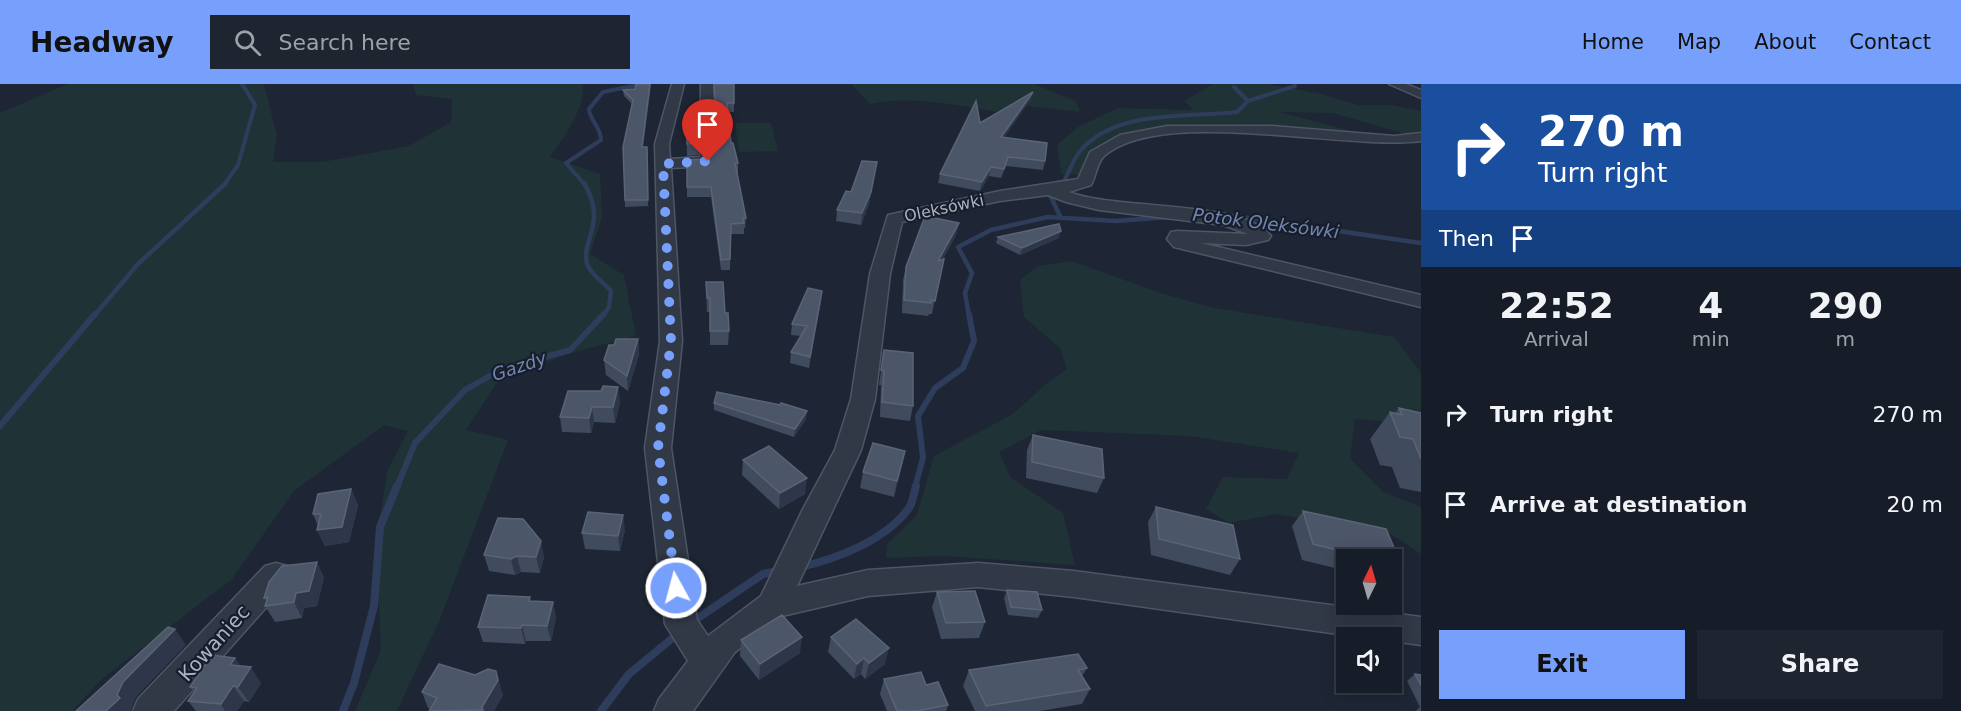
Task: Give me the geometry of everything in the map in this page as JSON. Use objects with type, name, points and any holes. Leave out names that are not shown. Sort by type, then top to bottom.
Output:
[{"type":"street","points":[[678,84],[662,144],[671,341],[658,448],[696,644]]},
{"type":"street","points":[[663,164],[708,161],[707,84]]},
{"type":"street","points":[[1395,84],[1415,92]]},
{"type":"street","name":"Oleksówki","points":[[672,711],[696,644],[723,642],[773,605],[848,450],[860,409],[880,274],[894,219],[999,196],[1051,190],[1085,182],[1089,160],[1107,144],[1175,128],[1237,128],[1393,140],[1421,138]]},
{"type":"street","points":[[1051,190],[1065,199],[1087,204],[1180,213],[1241,225],[1258,231],[1262,236],[1257,240],[1177,236],[1176,239],[1180,243],[1305,275],[1421,301]]},
{"type":"street","name":"Kowaniec","points":[[152,711],[276,575]]},
{"type":"street","points":[[773,605],[868,583],[978,575],[1074,584],[1421,631]]},
{"type":"green space","points":[[68,84],[264,84],[277,136],[273,162],[322,162],[409,146],[451,122],[452,99],[416,95],[413,84],[582,84],[583,92],[578,112],[550,157],[600,174],[602,217],[590,254],[624,275],[636,336],[567,354],[496,384],[466,430],[508,440],[440,619],[397,711],[355,711],[381,650],[376,538],[388,470],[408,431],[384,425],[294,491],[232,579],[103,678],[72,711],[0,711],[0,113]]},
{"type":"green space","points":[[851,84],[1034,84],[1076,101],[1080,112],[1020,105],[1013,114],[906,100],[870,104]]},
{"type":"green space","points":[[1213,84],[1268,84],[1321,94],[1358,105],[1391,105],[1421,111],[1421,133],[1409,135],[1333,113],[1280,112],[1370,136],[1195,126],[1118,137],[1082,175],[1061,174],[1057,145],[1078,127],[1118,108],[1194,110],[1184,101]]},
{"type":"green space","points":[[735,123],[771,123],[778,151],[739,152]]},
{"type":"green space","points":[[1071,261],[1161,293],[1209,307],[1394,337],[1421,373],[1421,424],[1355,419],[1350,458],[1383,492],[1421,507],[1421,554],[1389,533],[1276,514],[1229,523],[1206,509],[1223,477],[1287,479],[1299,453],[1190,436],[1041,430],[999,452],[1011,478],[1063,513],[1075,565],[945,556],[886,558],[887,544],[917,515],[934,456],[1013,414],[1047,383],[1067,369],[1060,348],[1024,317],[1020,280],[1038,266]]},
{"type":"building","points":[[636,84],[650,84],[642,147],[647,147],[648,200],[625,200],[623,147],[633,100],[623,90],[635,89]]},
{"type":"building","points":[[714,84],[734,84],[734,103],[727,103],[731,143],[733,143],[738,163],[735,163],[746,218],[743,218],[744,223],[731,224],[730,259],[721,260],[711,187],[687,187],[687,160],[708,159],[718,152]]},
{"type":"building","points":[[1033,92],[1001,137],[1047,143],[1045,161],[1008,157],[1004,169],[991,167],[982,182],[940,174],[976,101],[980,123]]},
{"type":"building","points":[[686,113],[698,113],[698,143],[687,144]]},
{"type":"building","points":[[862,161],[877,162],[871,192],[862,213],[837,210],[846,191],[851,192]]},
{"type":"building","points":[[925,216],[959,223],[938,261],[944,259],[935,301],[931,300],[931,303],[904,300],[906,267]]},
{"type":"building","points":[[1059,224],[1061,231],[1022,248],[998,237]]},
{"type":"building","points":[[706,282],[723,282],[729,331],[710,331],[710,298],[707,298]]},
{"type":"building","points":[[808,288],[822,291],[810,357],[791,352],[807,326],[792,324]]},
{"type":"building","points":[[616,339],[638,339],[627,376],[604,360],[609,345],[614,345]]},
{"type":"building","points":[[884,350],[913,353],[913,406],[882,402],[884,371],[881,370]]},
{"type":"building","points":[[603,386],[618,387],[613,407],[592,407],[589,418],[560,417],[568,391],[601,391]]},
{"type":"building","points":[[717,392],[780,405],[781,403],[807,411],[795,429],[714,403]]},
{"type":"building","points":[[1399,408],[1421,413],[1421,459],[1413,439],[1400,437],[1390,412],[1402,415]]},
{"type":"building","points":[[1033,435],[1102,449],[1104,478],[1032,462]]},
{"type":"building","points":[[873,443],[905,451],[897,481],[863,472]]},
{"type":"building","points":[[769,446],[807,478],[780,493],[743,460]]},
{"type":"building","points":[[351,489],[342,527],[317,530],[321,514],[313,514],[318,494]]},
{"type":"building","points":[[1156,507],[1233,525],[1240,559],[1159,539]]},
{"type":"building","points":[[1303,511],[1386,529],[1395,549],[1336,550],[1313,544]]},
{"type":"building","points":[[588,512],[623,515],[618,536],[582,533]]},
{"type":"building","points":[[498,518],[523,519],[541,541],[536,557],[517,556],[511,559],[484,555]]},
{"type":"building","points":[[317,562],[309,591],[296,593],[294,602],[265,606],[268,597],[264,598],[269,582],[282,566]]},
{"type":"building","points":[[1007,590],[1037,592],[1042,610],[1011,607]]},
{"type":"building","points":[[975,591],[985,622],[946,623],[937,592]]},
{"type":"building","points":[[488,595],[530,597],[529,601],[553,602],[547,626],[478,627]]},
{"type":"building","points":[[782,615],[802,637],[760,664],[741,640]]},
{"type":"building","points":[[856,619],[889,648],[869,663],[864,658],[857,664],[831,637]]},
{"type":"building","points":[[168,627],[175,629],[123,682],[117,695],[120,698],[106,711],[76,711]]},
{"type":"building","points":[[1078,654],[1087,668],[1078,670],[1090,689],[986,706],[969,670]]},
{"type":"building","points":[[212,655],[235,658],[230,665],[251,667],[238,687],[233,686],[221,704],[188,701],[197,688],[190,687]]},
{"type":"building","points":[[439,664],[475,675],[488,669],[496,671],[498,680],[482,707],[483,710],[429,711],[437,698],[422,692]]},
{"type":"building","points":[[921,672],[926,685],[938,682],[948,705],[917,711],[897,711],[884,679]]},
{"type":"building","points":[[1415,674],[1421,675],[1421,685]]},
{"type":"waterway","points":[[224,185],[238,165],[255,105],[242,84]]},
{"type":"waterway","name":"Gazdy","points":[[585,185],[566,163],[601,140],[589,109],[603,92],[642,84]]},
{"type":"waterway","points":[[1248,101],[1295,86]]},
{"type":"waterway","points":[[1234,87],[1248,101]]},
{"type":"waterway","points":[[1063,183],[1081,150],[1096,137],[1114,128],[1154,118],[1237,112],[1248,101]]},
{"type":"waterway","points":[[94,316],[138,264],[224,185]]},
{"type":"waterway","name":"Gazdy","points":[[585,185],[594,210],[594,221],[586,258],[590,270],[611,291],[609,307],[603,316]]},
{"type":"waterway","points":[[1051,197],[1060,216]]},
{"type":"waterway","name":"Potok Oleksówki","points":[[1214,213],[1421,243]]},
{"type":"waterway","name":"Potok Oleksówki","points":[[969,316],[965,293],[972,273],[958,247],[991,230],[1048,217],[1116,221],[1168,217]]},
{"type":"waterway","points":[[0,426],[95,314]]},
{"type":"waterway","name":"Gazdy","points":[[397,487],[415,443],[465,390],[502,369],[570,350],[604,314]]},
{"type":"waterway","name":"Potok Oleksówki","points":[[915,487],[923,458],[918,416],[935,388],[963,368],[974,341],[969,314]]},
{"type":"waterway","name":"Gazdy","points":[[343,711],[354,683],[374,606],[380,527],[397,486]]},
{"type":"waterway","name":"Potok Oleksówki","points":[[800,567],[845,553],[887,530],[909,508],[916,486]]},
{"type":"waterway","name":"Potok Oleksówki","points":[[692,622],[763,574],[778,571]]},
{"type":"waterway","name":"Potok Oleksówki","points":[[601,711],[629,674],[680,632]]},
{"type":"route","points":[[676,588],[658,448],[671,341],[663,164],[708,161]]}]
